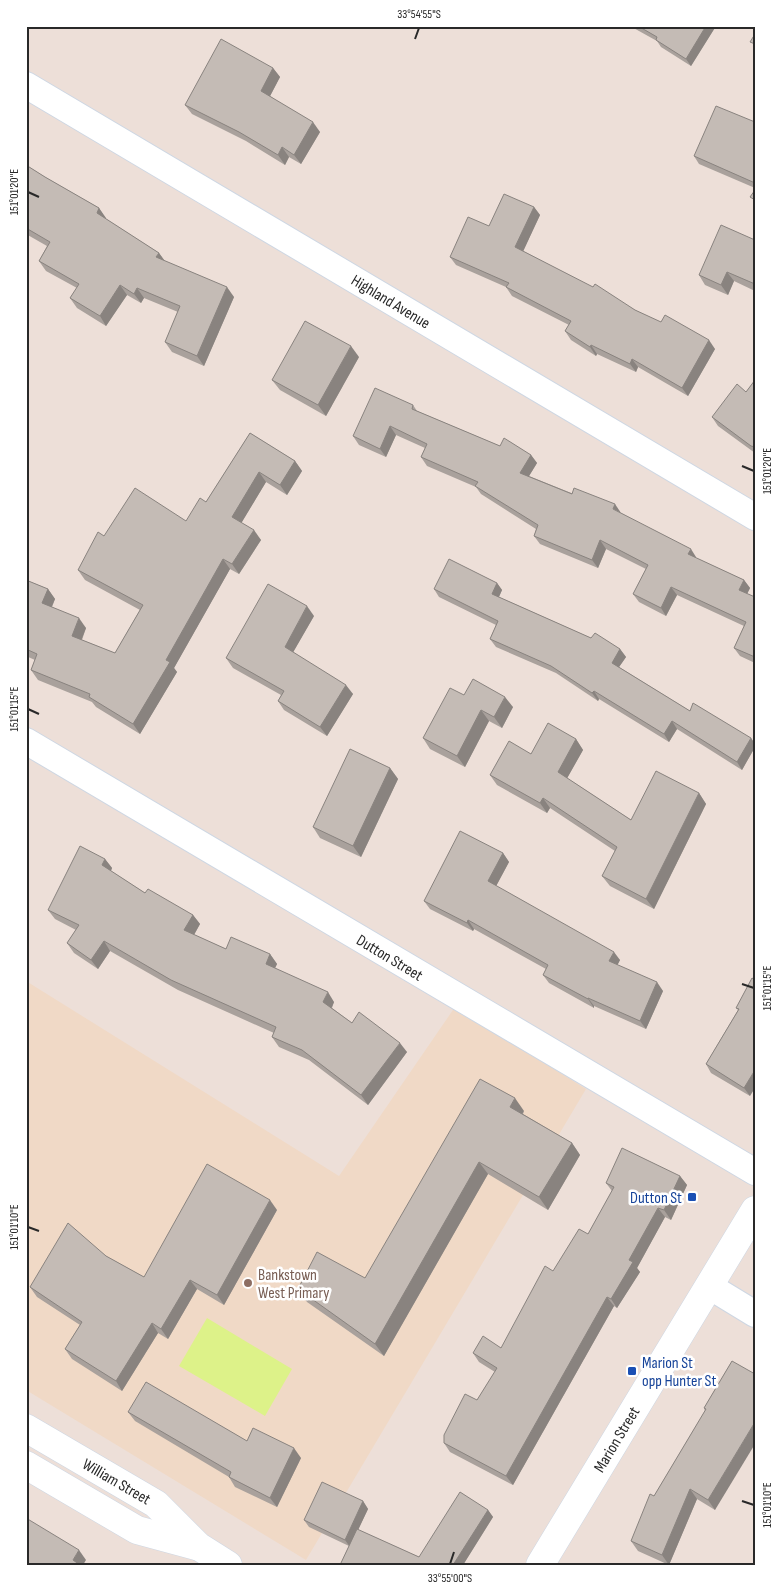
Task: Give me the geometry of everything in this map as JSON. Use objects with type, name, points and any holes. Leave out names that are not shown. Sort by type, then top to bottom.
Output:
[{"type":"street","name":"Highland Avenue","points":[[26,84],[755,517]]},
{"type":"street","name":"Dutton Street","points":[[26,741],[755,1172]]},
{"type":"street","name":"Marion Street","points":[[540,1565],[755,1210]]},
{"type":"street","points":[[708,1286],[755,1314]]},
{"type":"street","name":"William Street","points":[[26,1428],[156,1504],[198,1546],[228,1565]]},
{"type":"street","name":"William Street","points":[[26,1465],[137,1530],[198,1546]]},
{"type":"shaded area","name":"Bankstown West Primary","points":[[26,981],[339,1176],[455,1007],[586,1089],[306,1560],[26,1390]]},
{"type":"green space","points":[[207,1318],[292,1369],[265,1416],[179,1366]]},
{"type":"building","points":[[638,26],[706,26],[686,59],[656,40],[657,37]]},
{"type":"building","points":[[755,34],[755,44],[750,42]]},
{"type":"building","points":[[221,39],[273,68],[261,91],[313,122],[294,155],[282,147],[278,155],[239,132],[185,105]]},
{"type":"building","points":[[716,106],[755,122],[755,183],[694,156]]},
{"type":"building","points":[[26,165],[99,208],[97,213],[159,253],[156,257],[227,287],[197,356],[165,342],[180,306],[137,288],[134,294],[120,285],[100,316],[70,298],[79,284],[39,261],[50,242],[26,228]]},
{"type":"building","points":[[755,190],[755,200],[750,197]]},
{"type":"building","points":[[504,194],[534,207],[515,247],[593,287],[595,284],[635,310],[661,322],[665,315],[709,340],[682,388],[632,359],[630,364],[591,345],[590,347],[565,331],[571,321],[506,287],[509,283],[450,257],[468,217],[489,226]]},
{"type":"building","points":[[721,225],[755,240],[755,284],[727,272],[721,285],[699,275]]},
{"type":"building","points":[[305,321],[351,346],[318,405],[272,380]]},
{"type":"building","points":[[755,380],[755,447],[712,417],[737,384],[746,392]]},
{"type":"building","points":[[375,388],[413,405],[412,409],[500,446],[504,438],[531,455],[520,473],[572,494],[574,488],[615,504],[613,509],[691,549],[688,554],[744,580],[739,590],[755,597],[755,657],[734,648],[746,622],[671,587],[661,608],[633,594],[648,565],[600,540],[592,560],[534,536],[538,525],[475,486],[478,482],[421,457],[427,444],[390,426],[380,449],[353,436]]},
{"type":"building","points":[[250,433],[295,461],[280,485],[259,472],[232,517],[254,530],[232,564],[223,559],[166,660],[170,662],[133,724],[89,697],[90,694],[31,670],[37,654],[26,649],[26,580],[48,589],[42,603],[79,618],[72,636],[115,653],[143,605],[78,570],[98,532],[104,536],[135,488],[186,521],[200,498],[206,502]]},
{"type":"building","points":[[449,559],[497,583],[492,594],[591,638],[595,633],[620,649],[612,663],[690,711],[693,703],[751,738],[737,762],[672,721],[664,734],[594,691],[592,693],[551,666],[490,639],[498,621],[434,589]]},
{"type":"building","points":[[268,584],[307,606],[285,647],[346,685],[320,727],[278,701],[284,691],[226,658]]},
{"type":"building","points":[[473,679],[505,697],[494,717],[481,710],[457,756],[423,738],[450,688],[464,695]]},
{"type":"building","points":[[548,723],[576,739],[558,772],[631,820],[656,771],[699,793],[646,899],[602,876],[617,847],[543,798],[540,803],[490,775],[509,741],[531,754]]},
{"type":"building","points":[[350,749],[390,768],[353,846],[313,827]]},
{"type":"building","points":[[460,831],[503,853],[488,881],[614,952],[609,961],[657,982],[640,1021],[588,999],[543,975],[548,965],[468,920],[467,923],[424,901]]},
{"type":"building","points":[[80,846],[105,859],[102,865],[145,893],[148,889],[193,915],[184,930],[226,949],[231,937],[270,954],[266,964],[328,992],[323,1002],[352,1023],[359,1012],[400,1043],[361,1095],[302,1050],[272,1037],[276,1027],[171,980],[104,941],[91,960],[67,943],[79,925],[48,910]]},
{"type":"building","points":[[752,978],[755,980],[755,1070],[744,1088],[706,1064],[739,1009],[736,1008]]},
{"type":"building","points":[[480,1079],[515,1098],[510,1107],[572,1143],[539,1197],[479,1162],[375,1344],[298,1289],[317,1252],[365,1278]]},
{"type":"building","points":[[622,1148],[680,1176],[664,1210],[658,1208],[629,1260],[633,1262],[611,1299],[607,1297],[506,1476],[444,1443],[444,1435],[465,1394],[477,1400],[497,1368],[473,1353],[483,1336],[501,1348],[545,1266],[553,1271],[579,1229],[588,1234],[614,1187],[606,1183]]},
{"type":"building","points":[[207,1164],[270,1200],[217,1295],[190,1280],[161,1329],[152,1323],[116,1381],[65,1349],[82,1322],[30,1287],[68,1223],[106,1256],[144,1277]]},
{"type":"building","points":[[732,1361],[755,1374],[755,1422],[708,1500],[690,1489],[662,1555],[631,1541],[650,1494],[654,1496],[706,1409],[704,1408]]},
{"type":"building","points":[[146,1382],[247,1441],[253,1428],[294,1448],[270,1498],[229,1477],[231,1472],[128,1412]]},
{"type":"building","points":[[322,1482],[363,1501],[345,1540],[304,1520]]},
{"type":"building","points":[[460,1492],[488,1510],[453,1565],[340,1565],[357,1529],[419,1557]]},
{"type":"building","points":[[26,1518],[79,1550],[73,1560],[80,1565],[26,1565]]},
{"type":"place","name":"Dutton St","points":[[692,1197]]},
{"type":"place","name":"Bankstown West Primary","points":[[248,1283]]},
{"type":"place","name":"Marion St opp Hunter St","points":[[632,1371]]}]
